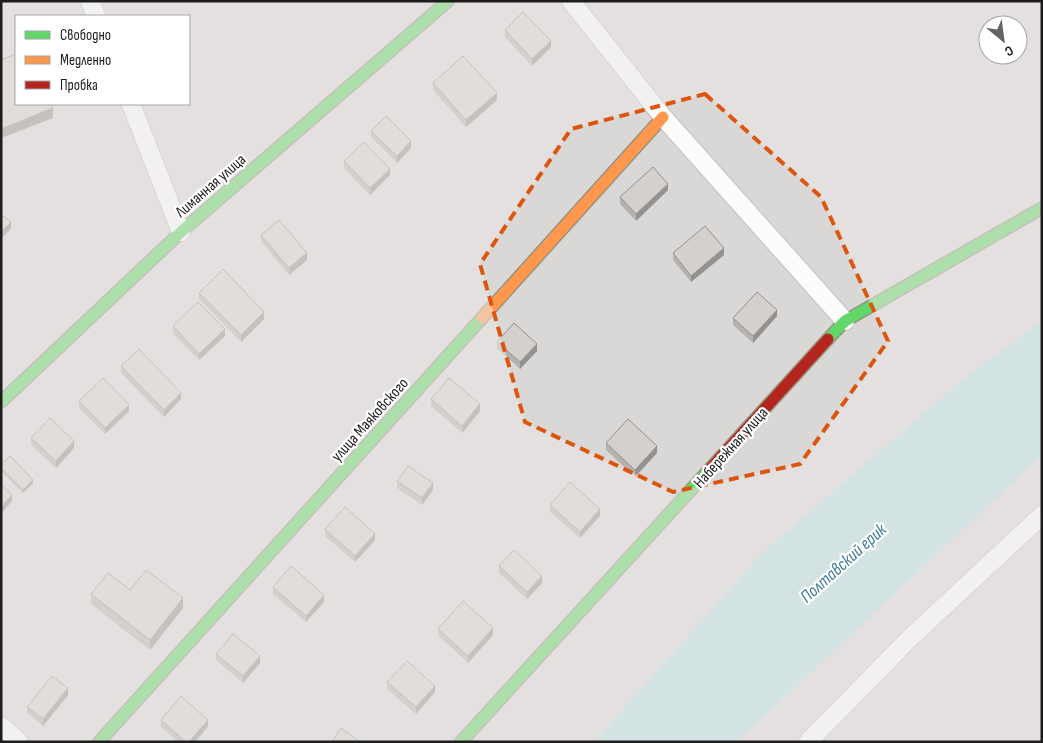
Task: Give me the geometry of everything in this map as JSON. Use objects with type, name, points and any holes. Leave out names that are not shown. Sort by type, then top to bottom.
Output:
[{"type":"street","points":[[90,1],[96,15]]},
{"type":"street","name":"Лиманная улица","points":[[1,402],[181,232],[448,1]]},
{"type":"street","points":[[571,1],[663,118],[845,321]]},
{"type":"street","points":[[131,105],[181,232]]},
{"type":"street","name":"улица Маяковского","points":[[99,742],[663,118]]},
{"type":"street","name":"Набережная улица","points":[[461,742],[845,321],[1042,208]]},
{"type":"street","points":[[808,742],[908,640],[1042,515]]},
{"type":"street","points":[[1,726],[19,742]]},
{"type":"highlighted area","points":[[705,94],[821,197],[888,341],[800,464],[673,492],[525,422],[480,264],[571,129]]},
{"type":"shaded area","points":[[1,1],[1042,1],[1042,742],[1,742]]},
{"type":"water","name":"Полтавский ерик","points":[[1042,321],[1042,455],[737,742],[594,742],[763,552],[967,376]]},
{"type":"building","points":[[523,12],[551,41],[532,59],[505,30]]},
{"type":"building","points":[[15,54],[15,105],[52,105],[53,108],[1,129],[1,60]]},
{"type":"building","points":[[463,56],[497,93],[466,120],[433,83]]},
{"type":"building","points":[[386,116],[411,141],[397,156],[371,131]]},
{"type":"building","points":[[364,142],[390,169],[370,188],[344,161]]},
{"type":"building","points":[[653,167],[668,184],[636,214],[620,197]]},
{"type":"building","points":[[1,214],[11,222],[1,232]]},
{"type":"building","points":[[279,220],[307,253],[289,268],[261,235]]},
{"type":"building","points":[[705,226],[724,248],[691,276],[673,253]]},
{"type":"building","points":[[223,269],[264,312],[241,335],[199,293]]},
{"type":"building","points":[[757,292],[777,310],[753,336],[733,318]]},
{"type":"building","points":[[198,302],[225,329],[199,354],[173,326]]},
{"type":"building","points":[[514,323],[537,344],[520,362],[497,342]]},
{"type":"building","points":[[139,349],[181,393],[164,410],[121,366]]},
{"type":"building","points":[[103,378],[129,405],[105,428],[79,401]]},
{"type":"building","points":[[449,378],[480,404],[462,426],[431,399]]},
{"type":"building","points":[[50,418],[74,441],[56,461],[31,438]]},
{"type":"building","points":[[628,419],[657,446],[635,470],[606,443]]},
{"type":"building","points":[[10,456],[33,480],[23,490],[1,468],[1,465]]},
{"type":"building","points":[[408,466],[433,483],[422,498],[397,481]]},
{"type":"building","points":[[570,482],[600,509],[580,532],[550,505]]},
{"type":"building","points":[[1,485],[12,495],[1,507]]},
{"type":"building","points":[[345,507],[375,534],[355,556],[325,529]]},
{"type":"building","points":[[514,550],[542,576],[527,592],[499,566]]},
{"type":"building","points":[[291,566],[324,595],[306,616],[273,587]]},
{"type":"building","points":[[146,570],[183,598],[150,640],[91,594],[108,573],[130,590]]},
{"type":"building","points":[[463,601],[493,628],[468,656],[438,629]]},
{"type":"building","points":[[233,634],[260,656],[243,676],[216,654]]},
{"type":"building","points":[[407,661],[435,686],[416,707],[387,682]]},
{"type":"building","points":[[52,676],[68,688],[43,719],[27,707]]},
{"type":"building","points":[[181,696],[208,720],[189,742],[186,742],[161,720]]},
{"type":"building","points":[[341,728],[360,742],[332,742]]},
{"type":"traffic: fast","points":[[1,402],[181,232],[448,1]]},
{"type":"traffic: fast","points":[[828,339],[845,321],[1042,208]]},
{"type":"traffic: fast","points":[[99,742],[482,318]]},
{"type":"traffic: fast","points":[[461,742],[709,470]]},
{"type":"traffic: slow","points":[[482,318],[663,117]]},
{"type":"traffic: jam","points":[[709,470],[828,339]]}]
